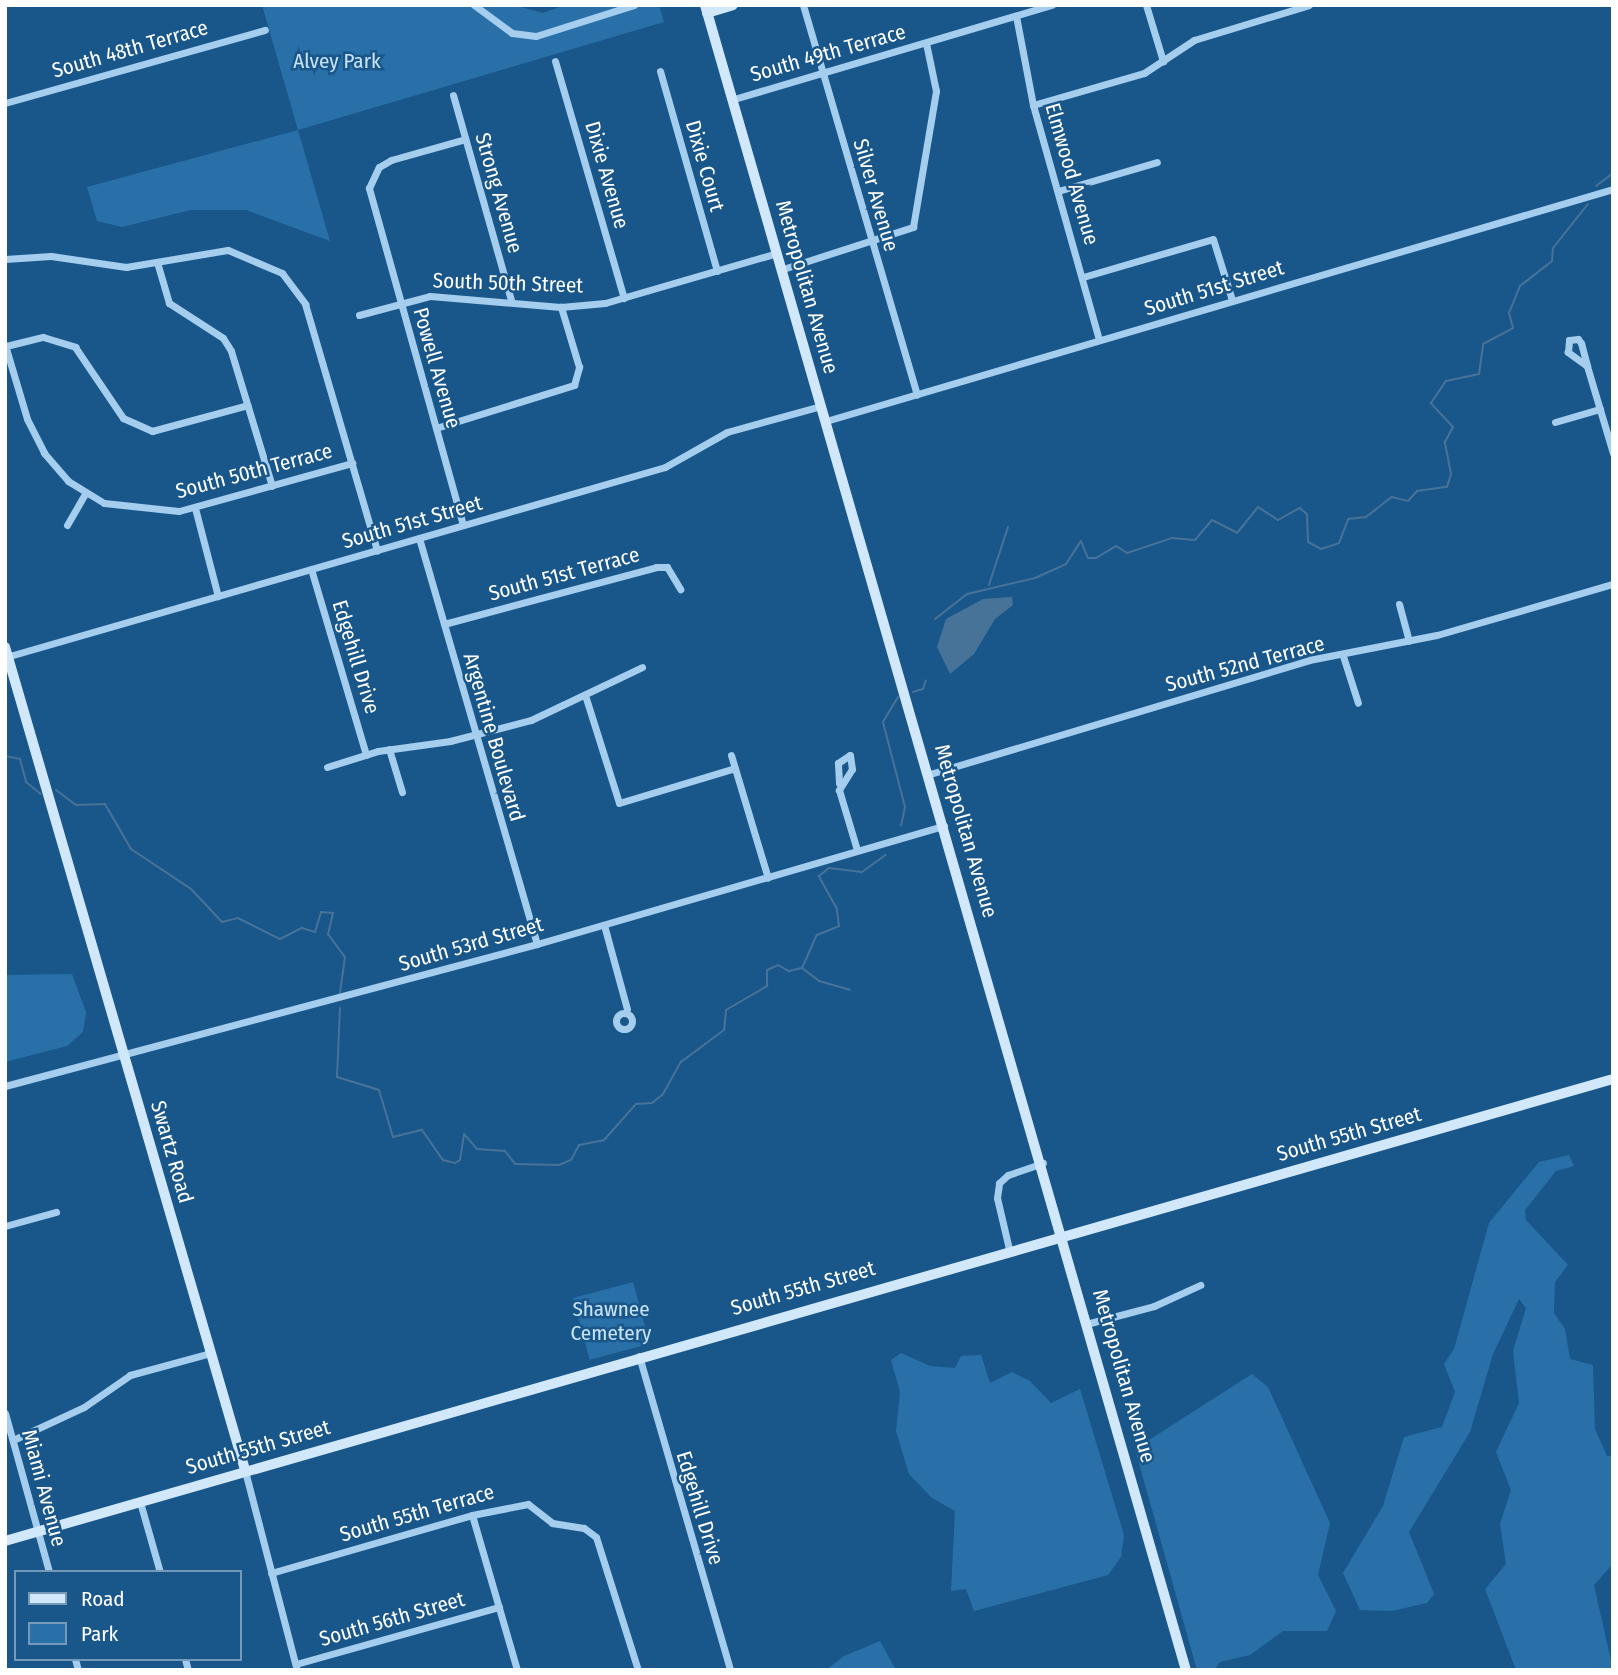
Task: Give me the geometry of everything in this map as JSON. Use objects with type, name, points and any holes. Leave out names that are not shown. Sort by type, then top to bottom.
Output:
[{"type":"main road","points":[[706,9],[733,5]]},
{"type":"main road","name":"Metropolitan Avenue","points":[[706,9],[1044,1163],[1186,1670]]},
{"type":"main road","name":"Swartz Road","points":[[6,654],[245,1470]]},
{"type":"main road","name":"South 55th Street","points":[[5,1541],[1009,1249],[1613,1079]]},
{"type":"street","points":[[474,5],[512,33],[536,36],[634,5]]},
{"type":"street","name":"Silver Avenue","points":[[803,5],[917,395]]},
{"type":"street","name":"South 49th Terrace","points":[[734,99],[1052,5]]},
{"type":"street","points":[[1146,5],[1163,61]]},
{"type":"street","points":[[1033,105],[1144,73],[1194,40],[1309,5]]},
{"type":"street","name":"Elmwood Avenue","points":[[1016,16],[1033,105],[1099,341]]},
{"type":"street","name":"South 48th Terrace","points":[[5,103],[265,30]]},
{"type":"street","points":[[783,269],[872,243],[914,227],[936,91],[926,43]]},
{"type":"street","name":"Dixie Avenue","points":[[555,61],[624,299]]},
{"type":"street","name":"Dixie Court","points":[[660,71],[717,271]]},
{"type":"street","name":"Strong Avenue","points":[[453,95],[511,300]]},
{"type":"street","name":"Powell Avenue","points":[[463,525],[370,199],[371,180],[391,160],[465,139]]},
{"type":"street","points":[[1058,191],[1157,162]]},
{"type":"street","name":"South 51st Street","points":[[826,421],[1613,189]]},
{"type":"street","points":[[1083,277],[1213,239],[1232,300]]},
{"type":"street","points":[[5,259],[51,256],[126,267],[207,250],[228,250],[267,263],[295,286],[306,304],[377,551]]},
{"type":"street","name":"South 50th Street","points":[[359,314],[400,302],[458,295],[561,307],[624,299],[777,253]]},
{"type":"street","points":[[157,262],[169,303],[223,338],[248,405],[272,486]]},
{"type":"street","points":[[436,428],[564,392],[574,385],[579,367],[561,307]]},
{"type":"street","points":[[67,525],[85,494],[44,453],[27,419],[5,345],[43,337],[75,347],[122,418],[152,431],[248,405]]},
{"type":"street","points":[[1587,366],[1613,453]]},
{"type":"street","name":"South 51st Street","points":[[6,654],[377,551],[665,467],[727,432],[821,406]]},
{"type":"street","points":[[1555,422],[1600,409]]},
{"type":"street","name":"South 50th Terrace","points":[[85,494],[128,509],[195,508],[352,463]]},
{"type":"street","points":[[195,508],[218,596]]},
{"type":"street","name":"Argentine Boulevard","points":[[419,538],[537,944]]},
{"type":"street","name":"South 51st Terrace","points":[[444,624],[656,567],[667,566],[680,589]]},
{"type":"street","name":"Edgehill Drive","points":[[311,569],[366,755]]},
{"type":"street","name":"South 52nd Terrace","points":[[930,774],[1309,660],[1343,656],[1409,641],[1613,584]]},
{"type":"street","points":[[1399,604],[1409,641]]},
{"type":"street","points":[[1343,656],[1358,703]]},
{"type":"street","points":[[327,767],[389,749],[475,736],[531,720],[642,667]]},
{"type":"street","points":[[586,695],[619,803],[735,768]]},
{"type":"street","points":[[389,749],[402,792]]},
{"type":"street","points":[[731,755],[768,878]]},
{"type":"street","points":[[839,783],[858,850]]},
{"type":"street","name":"South 53rd Street","points":[[5,1086],[537,944],[945,826]]},
{"type":"street","points":[[604,925],[627,1009]]},
{"type":"street","points":[[1009,1249],[997,1198],[999,1184],[1008,1175],[1044,1163]]},
{"type":"street","points":[[5,1226],[56,1212]]},
{"type":"street","points":[[1090,1323],[1154,1306],[1200,1285]]},
{"type":"street","points":[[13,1440],[84,1407],[130,1375],[211,1353]]},
{"type":"street","name":"Edgehill Drive","points":[[639,1356],[730,1670]]},
{"type":"street","name":"Miami Avenue","points":[[5,1413],[48,1570]]},
{"type":"street","name":"Swartz Road","points":[[245,1470],[297,1667]]},
{"type":"street","points":[[140,1502],[159,1570]]},
{"type":"street","name":"South 55th Terrace","points":[[271,1573],[520,1503],[552,1523],[587,1529],[602,1547],[638,1670]]},
{"type":"street","points":[[472,1515],[517,1670]]},
{"type":"street","name":"South 56th Street","points":[[297,1667],[499,1606]]},
{"type":"green space","name":"Alvey Park","points":[[262,5],[513,5],[543,13],[565,5],[659,5],[664,22],[298,130]]},
{"type":"green space","points":[[298,130],[330,241],[246,210],[191,210],[122,227],[97,221],[87,187]]},
{"type":"green space","points":[[72,974],[86,1012],[83,1032],[67,1046],[5,1062],[5,975]]},
{"type":"green space","points":[[1569,1155],[1574,1166],[1556,1171],[1525,1210],[1526,1220],[1568,1265],[1555,1282],[1554,1313],[1565,1329],[1570,1359],[1593,1365],[1595,1429],[1607,1456],[1613,1456],[1613,1564],[1594,1585],[1613,1670],[1516,1670],[1485,1589],[1506,1564],[1500,1524],[1511,1490],[1496,1452],[1519,1403],[1513,1351],[1526,1308],[1519,1299],[1493,1354],[1470,1432],[1409,1532],[1434,1594],[1427,1603],[1392,1611],[1360,1610],[1343,1573],[1383,1506],[1404,1437],[1442,1427],[1455,1392],[1444,1364],[1454,1349],[1489,1223],[1539,1162]]},
{"type":"green space","name":"Shawnee Cemetery","points":[[633,1282],[650,1344],[590,1360],[573,1298]]},
{"type":"green space","points":[[901,1353],[930,1366],[955,1368],[961,1356],[981,1355],[990,1383],[1012,1372],[1030,1381],[1051,1403],[1080,1389],[1124,1535],[1121,1557],[1108,1575],[974,1611],[966,1589],[951,1591],[955,1511],[932,1498],[909,1474],[896,1431],[900,1392],[891,1360]]},
{"type":"green space","points":[[1252,1374],[1268,1387],[1330,1523],[1318,1575],[1336,1611],[1327,1631],[1283,1631],[1250,1655],[1220,1662],[1214,1670],[1197,1670],[1135,1449]]},
{"type":"green space","points":[[880,1641],[896,1670],[826,1670],[844,1656]]},
{"type":"shaded area","points":[[1012,597],[1013,605],[995,619],[974,654],[950,674],[937,647],[946,619],[983,599]]},
{"type":"waterway","points":[[1596,186],[1613,173]]},
{"type":"waterway","points":[[935,619],[967,594],[1035,578],[1066,564],[1081,541],[1088,558],[1096,558],[1116,546],[1127,553],[1172,538],[1195,540],[1212,520],[1237,533],[1258,507],[1278,520],[1300,508],[1307,514],[1308,542],[1321,549],[1339,543],[1348,519],[1366,517],[1392,497],[1408,501],[1417,491],[1447,487],[1451,474],[1445,442],[1453,427],[1431,403],[1446,381],[1479,374],[1483,344],[1513,328],[1509,313],[1520,286],[1552,261],[1553,248],[1588,204]]},
{"type":"waterway","points":[[989,585],[1008,527]]},
{"type":"waterway","points":[[913,692],[923,689],[926,680]]},
{"type":"waterway","points":[[898,697],[883,722],[905,807],[901,826]]},
{"type":"waterway","points":[[5,756],[20,759],[26,782],[41,794]]},
{"type":"waterway","points":[[56,790],[76,805],[105,804],[131,849],[191,889],[222,922],[238,918],[280,939],[302,928],[315,932],[321,912],[333,913],[328,934],[345,957],[340,993]]},
{"type":"waterway","points":[[340,1008],[337,1077],[379,1090],[393,1137],[422,1130],[443,1160],[455,1163],[460,1160],[464,1134],[477,1149],[505,1151],[515,1164],[559,1165],[571,1160],[579,1145],[604,1140],[636,1104],[652,1103],[663,1094],[681,1062],[724,1030],[726,1010],[767,986],[767,970],[778,965],[789,971],[802,968],[817,935],[839,926],[837,909],[819,876],[829,868],[862,872],[885,855]]},
{"type":"waterway","points":[[802,968],[819,981],[850,990]]}]
